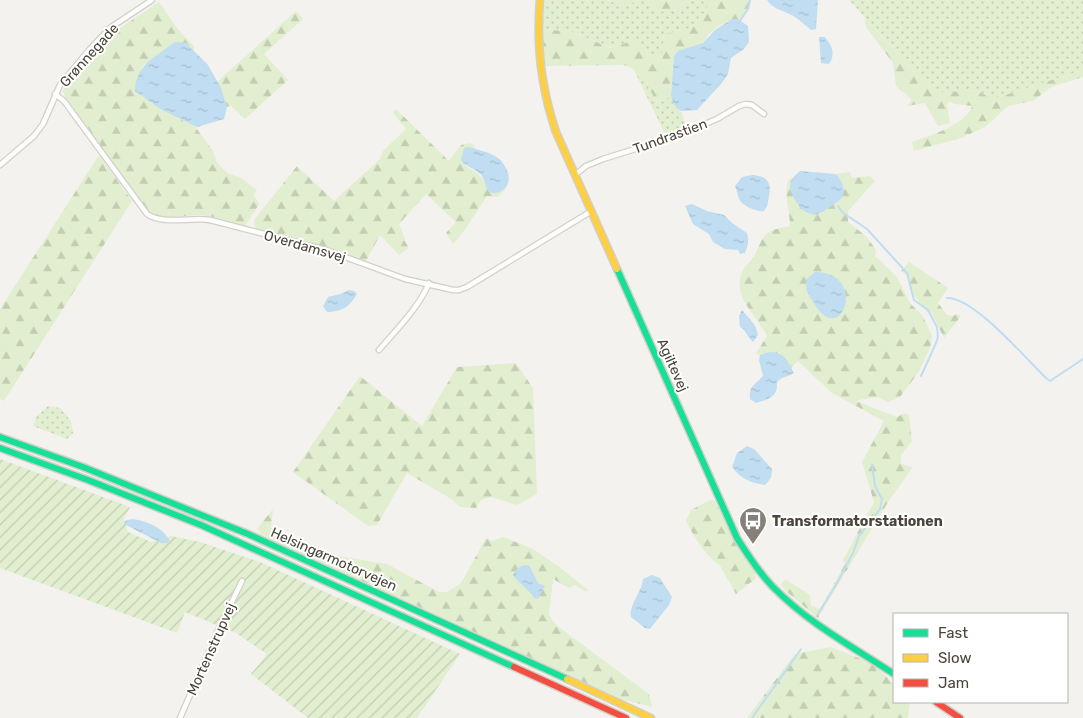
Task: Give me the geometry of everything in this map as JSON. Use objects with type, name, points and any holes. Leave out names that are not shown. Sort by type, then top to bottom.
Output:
[{"type":"main road","name":"Agiltevej","points":[[540,0],[537,42],[546,107],[590,212],[729,522],[763,576],[798,610],[893,673]]},
{"type":"main road","name":"Helsingørmotorvejen","points":[[0,437],[135,486],[214,519],[651,718]]},
{"type":"main road","name":"Helsingørmotorvejen","points":[[0,448],[88,480],[201,525],[626,718]]},
{"type":"main road","points":[[938,703],[960,718]]},
{"type":"street","name":"Grønnegade","points":[[0,164],[34,136],[43,124],[55,94],[69,74],[110,28],[152,0]]},
{"type":"street","name":"Overdamsvej","points":[[55,94],[64,101],[151,217],[165,220],[198,218],[210,220],[326,250],[405,279],[453,290],[464,288],[590,212]]},
{"type":"street","name":"Tundrastien","points":[[575,175],[586,166],[677,136],[717,119],[739,106],[752,105],[764,114]]},
{"type":"street","points":[[379,350],[415,307],[429,283]]},
{"type":"street","name":"Mortenstrupvej","points":[[180,718],[220,624],[242,581]]},
{"type":"green space","points":[[545,0],[607,0],[629,6],[635,0],[648,0],[656,10],[675,11],[687,0],[713,0],[705,10],[702,19],[687,29],[666,34],[663,55],[648,55],[644,48],[635,40],[612,48],[572,32],[541,29]]},
{"type":"green space","points":[[609,0],[635,0],[629,6],[623,6]]},
{"type":"green space","points":[[648,0],[687,0],[677,9],[666,12],[656,10]]},
{"type":"green space","points":[[713,0],[750,0],[748,9],[740,21],[732,20],[724,23],[709,34],[702,43],[674,56],[671,96],[657,103],[640,74],[623,65],[543,66],[541,29],[572,32],[611,48],[635,40],[644,48],[648,55],[662,55],[662,46],[666,34],[687,29],[702,19],[705,10]]},
{"type":"green space","points":[[849,0],[1083,0],[1083,70],[993,99],[975,90],[937,93],[920,78]]},
{"type":"green space","points":[[159,2],[177,28],[194,46],[194,51],[186,43],[156,57],[141,68],[183,121],[194,125],[213,151],[216,161],[227,173],[241,178],[257,190],[254,195],[259,204],[245,226],[207,216],[165,217],[149,212],[65,97],[63,91],[68,81],[114,32]]},
{"type":"green space","points":[[296,11],[303,19],[264,54],[288,80],[245,119],[231,106],[227,107],[217,82]]},
{"type":"green space","points":[[865,18],[920,78],[937,93],[975,90],[993,99],[1083,70],[1083,77],[1051,87],[1033,101],[1008,106],[985,127],[961,138],[914,151],[912,142],[955,124],[968,113],[972,106],[950,102],[947,104],[950,123],[938,126],[925,103],[907,106],[912,100],[896,86],[893,63],[866,27]]},
{"type":"green space","points":[[632,66],[645,80],[657,103],[671,96],[674,105],[681,111],[687,129],[666,136]]},
{"type":"green space","points":[[396,109],[449,161],[461,145],[470,143],[475,146],[474,149],[469,147],[465,166],[477,173],[494,193],[507,187],[498,197],[487,196],[462,234],[453,244],[446,233],[456,222],[426,194],[399,224],[404,240],[409,248],[399,255],[380,235],[365,263],[327,249],[255,229],[254,220],[297,166],[334,201],[380,159],[383,151],[406,129],[393,113]]},
{"type":"green space","points":[[99,155],[132,201],[4,401],[0,399],[0,309]]},
{"type":"green space","points":[[850,172],[852,178],[870,176],[875,181],[848,211],[848,222],[867,237],[876,250],[875,256],[897,277],[910,303],[923,316],[932,336],[930,348],[918,373],[900,397],[888,402],[878,397],[856,401],[897,417],[905,413],[909,415],[912,441],[901,455],[901,464],[913,467],[888,502],[818,618],[781,585],[785,579],[810,595],[811,606],[820,609],[845,564],[843,560],[874,502],[862,462],[884,421],[832,393],[798,361],[791,368],[790,364],[769,352],[760,355],[756,353],[767,336],[742,297],[740,279],[743,270],[754,257],[764,237],[775,229],[790,226],[787,195],[789,179],[792,177],[790,186],[812,214],[820,213],[840,200],[840,179],[836,174]]},
{"type":"green space","points":[[909,262],[948,288],[938,303],[947,315],[953,316],[956,314],[961,316],[944,338],[931,311],[927,312],[911,291],[907,275],[901,271]]},
{"type":"green space","points":[[516,363],[533,388],[537,494],[517,505],[491,497],[481,500],[476,508],[460,507],[453,500],[407,473],[377,525],[368,526],[293,472],[360,376],[422,426],[457,367]]},
{"type":"green space","points":[[48,406],[60,408],[71,421],[73,433],[67,439],[33,426],[36,417]]},
{"type":"green space","points":[[0,459],[130,507],[124,519],[128,532],[151,542],[171,536],[200,542],[260,562],[460,654],[417,718],[308,718],[251,674],[267,654],[236,633],[185,612],[177,633],[0,568]]},
{"type":"green space","points":[[710,500],[714,500],[740,550],[756,573],[755,579],[736,594],[719,564],[710,557],[695,538],[686,520],[691,510]]},
{"type":"green space","points":[[273,509],[271,528],[331,555],[387,564],[439,592],[447,592],[461,583],[486,538],[492,541],[503,537],[533,549],[589,591],[585,591],[575,585],[569,588],[553,579],[549,615],[556,625],[649,694],[652,707],[621,699],[262,535],[257,529]]},
{"type":"green space","points":[[830,647],[872,663],[893,683],[893,703],[910,703],[908,718],[747,718],[795,654]]},
{"type":"water","points":[[767,0],[818,0],[816,29],[811,30],[795,17],[776,8]]},
{"type":"water","points":[[732,19],[738,19],[748,26],[749,42],[744,49],[731,58],[728,74],[697,110],[681,111],[674,105],[671,96],[674,56],[678,51],[703,43],[715,30]]},
{"type":"water","points":[[819,37],[825,37],[831,47],[833,53],[829,64],[821,63]]},
{"type":"water","points":[[175,42],[186,43],[208,65],[221,88],[227,107],[224,119],[197,127],[162,110],[135,91],[136,82],[143,68],[154,57]]},
{"type":"water","points":[[469,147],[492,154],[502,162],[509,176],[509,181],[504,189],[495,193],[489,191],[480,173],[461,160],[464,148]]},
{"type":"water","points":[[800,171],[836,174],[843,186],[844,192],[842,197],[818,214],[804,211],[795,200],[790,188],[792,180]]},
{"type":"water","points":[[752,175],[764,178],[769,183],[770,191],[764,211],[758,211],[749,207],[741,202],[738,196],[735,186],[742,177]]},
{"type":"water","points":[[692,204],[707,211],[724,215],[747,233],[748,243],[745,253],[740,254],[738,250],[725,249],[713,242],[709,234],[693,224],[685,206]]},
{"type":"water","points":[[815,272],[831,275],[841,283],[846,294],[845,305],[841,313],[834,318],[825,316],[815,305],[808,293],[806,280]]},
{"type":"water","points":[[349,290],[357,294],[348,305],[341,310],[327,312],[323,306],[328,297]]},
{"type":"water","points":[[742,310],[754,324],[757,331],[758,335],[753,342],[740,327],[739,316]]},
{"type":"water","points":[[769,352],[782,355],[794,373],[779,380],[775,394],[756,403],[750,399],[750,391],[763,376],[759,360],[760,355]]},
{"type":"water","points":[[747,446],[754,449],[772,469],[771,478],[765,485],[747,480],[732,467],[737,453]]},
{"type":"water","points":[[126,520],[144,521],[154,526],[163,532],[170,541],[161,543],[124,524]]},
{"type":"water","points":[[526,565],[530,567],[538,583],[545,586],[538,599],[534,598],[513,575],[518,568]]},
{"type":"water","points":[[652,575],[660,578],[672,597],[669,605],[650,629],[645,628],[631,617],[631,612],[643,579]]},
{"type":"waterway","points":[[740,21],[748,9],[750,0]]},
{"type":"waterway","points":[[838,206],[842,212],[867,229],[907,273],[914,300],[928,310],[937,327],[938,337],[921,376]]},
{"type":"waterway","points":[[947,298],[958,300],[985,318],[1050,381],[1083,359]]},
{"type":"waterway","points":[[818,614],[853,553],[859,536],[880,509],[882,499],[875,486],[872,465]]},
{"type":"waterway","points":[[752,718],[801,649]]},
{"type":"traffic: fast","points":[[617,269],[737,538],[758,570],[768,582],[801,612],[831,634],[893,673]]},
{"type":"traffic: fast","points":[[0,437],[83,467],[248,534],[567,679]]},
{"type":"traffic: fast","points":[[0,448],[88,480],[201,525],[514,667]]},
{"type":"traffic: slow","points":[[540,0],[539,50],[543,83],[551,116],[556,132],[617,269]]},
{"type":"traffic: slow","points":[[567,679],[651,718]]},
{"type":"traffic: jam","points":[[514,667],[626,718]]},
{"type":"traffic: jam","points":[[938,703],[960,718]]},
{"type":"place","name":"Transformatorstationen","points":[[753,545]]}]
